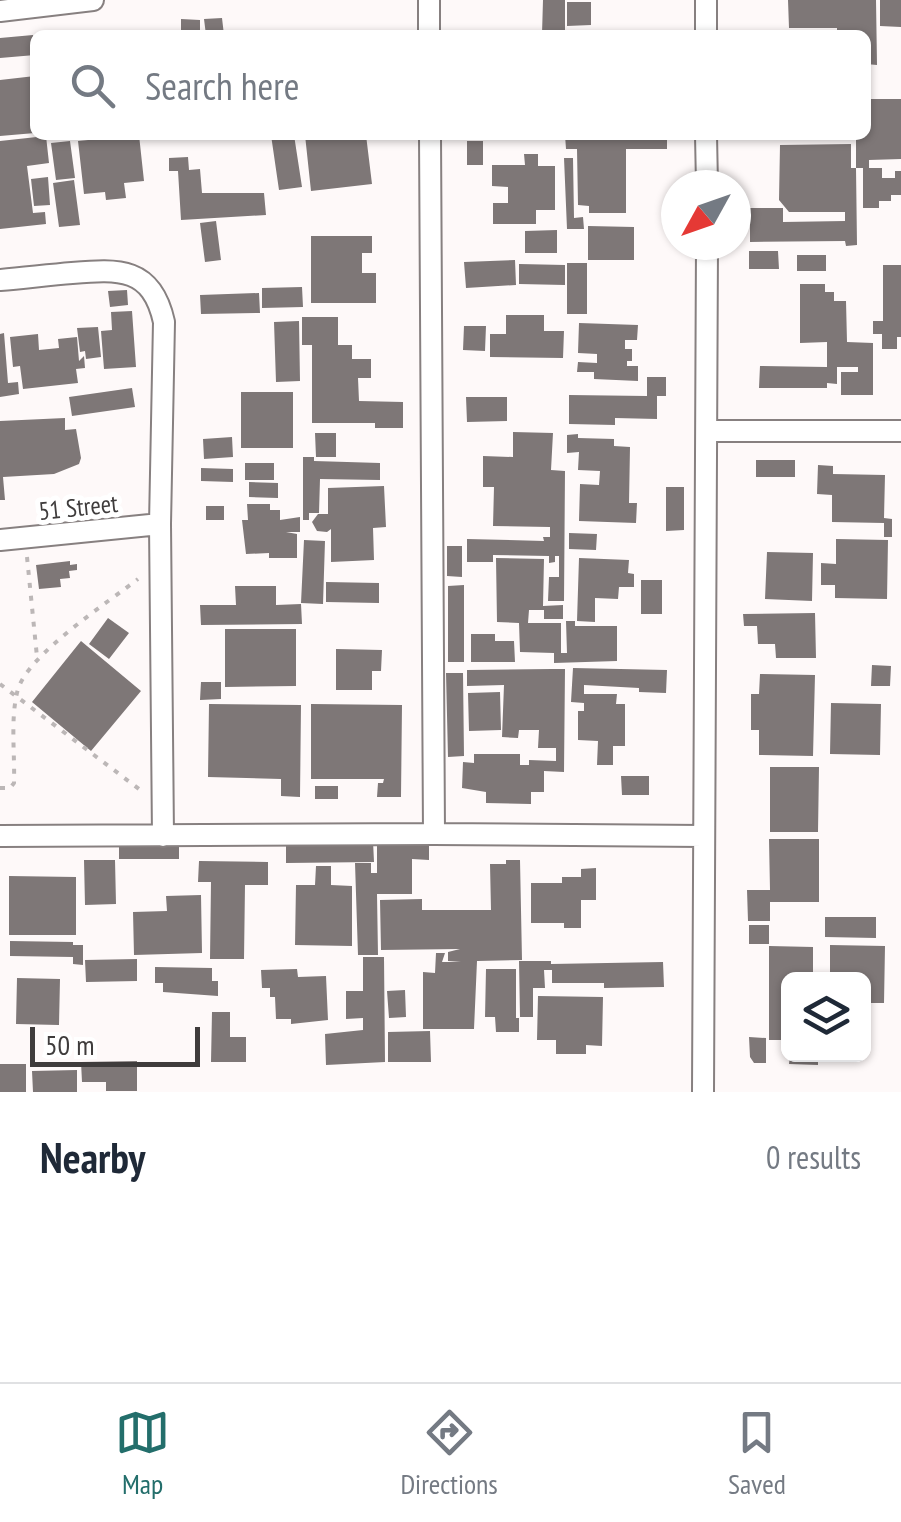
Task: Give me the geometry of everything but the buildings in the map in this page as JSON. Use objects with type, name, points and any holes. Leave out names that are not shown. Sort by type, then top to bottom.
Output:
[{"type":"street","points":[[0,10],[92,0]]},
{"type":"street","points":[[429,0],[429,30]]},
{"type":"street","points":[[706,0],[706,30]]},
{"type":"street","points":[[430,140],[434,834]]},
{"type":"street","points":[[706,140],[706,170]]},
{"type":"street","points":[[704,1092],[707,260]]},
{"type":"street","points":[[0,280],[110,269],[141,280],[152,292],[164,322],[160,524],[163,836]]},
{"type":"street","points":[[707,431],[901,431]]},
{"type":"street","name":"51 Street","points":[[0,540],[160,524]]},
{"type":"street","points":[[0,836],[704,836]]},
{"type":"path","points":[[25,538],[37,659]]},
{"type":"path","points":[[0,788],[10,788],[14,782],[16,697],[23,676],[37,659],[161,560]]},
{"type":"path","points":[[0,684],[163,806]]}]
